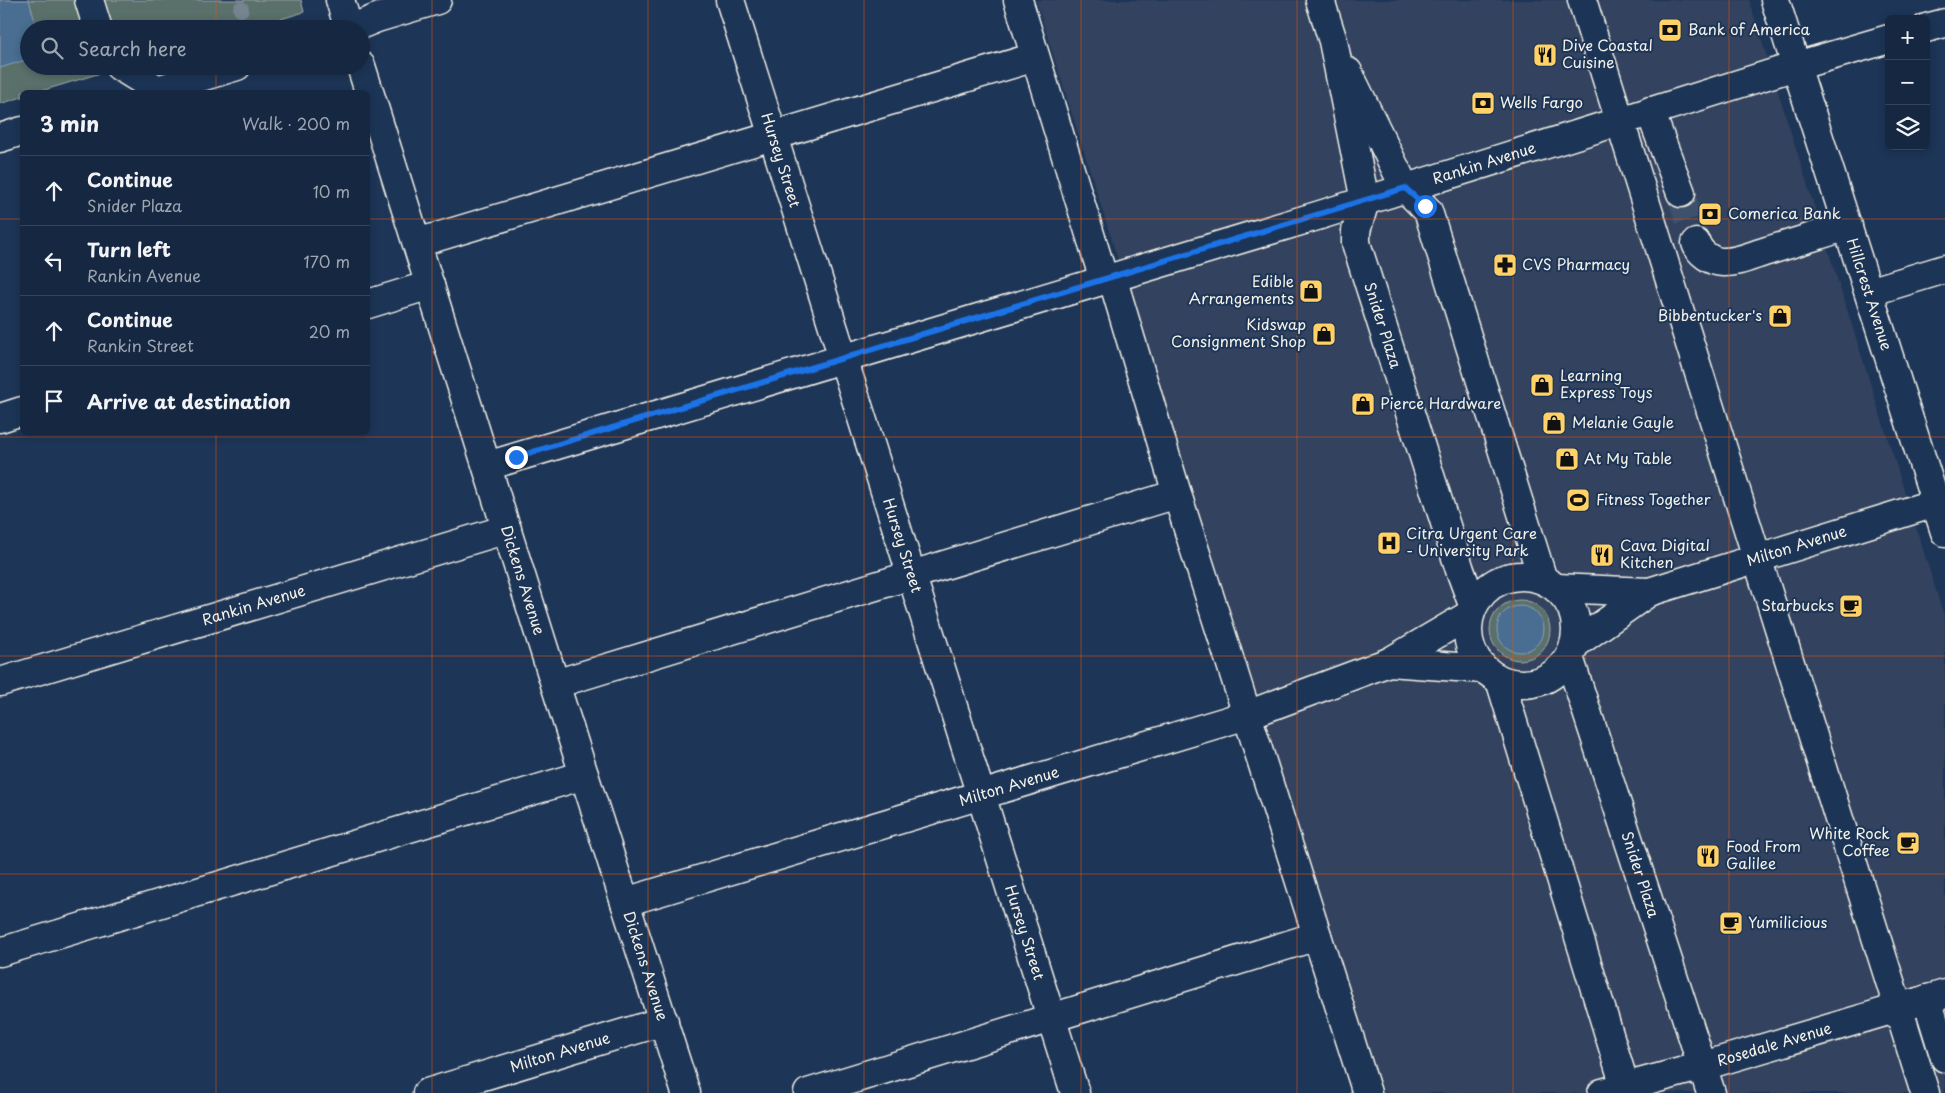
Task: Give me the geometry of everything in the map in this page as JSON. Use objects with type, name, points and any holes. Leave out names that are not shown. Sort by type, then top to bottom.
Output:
[{"type":"street","points":[[88,0],[95,20]]},
{"type":"street","points":[[340,0],[347,20]]},
{"type":"street","points":[[370,21],[437,0]]},
{"type":"street","name":"Hursey Street","points":[[730,0],[1074,1093]]},
{"type":"street","points":[[1018,0],[1367,1093]]},
{"type":"street","name":"Snider Plaza","points":[[1320,0],[1333,41],[1365,201],[1356,231],[1356,243],[1471,610]]},
{"type":"street","points":[[1582,0],[1925,1093]]},
{"type":"street","name":"Hillcrest Avenue","points":[[1776,0],[1869,292],[1941,502],[1945,532]]},
{"type":"street","points":[[1930,27],[1945,23]]},
{"type":"street","name":"Rankin Avenue","points":[[487,466],[1365,201],[1796,66],[1885,40]]},
{"type":"street","name":"Snider Plaza","points":[[1333,41],[1405,188],[1425,206],[1431,220],[1550,584]]},
{"type":"street","points":[[417,243],[1035,57]]},
{"type":"street","points":[[132,75],[154,90]]},
{"type":"street","points":[[158,90],[207,75]]},
{"type":"street","name":"Dickens Avenue","points":[[364,75],[369,90]]},
{"type":"street","name":"Dickens Avenue","points":[[370,94],[584,776],[686,1093]]},
{"type":"street","points":[[1650,112],[1680,193]]},
{"type":"street","points":[[0,138],[20,133]]},
{"type":"street","points":[[1696,243],[1704,254],[1717,262],[1724,263],[1848,226]]},
{"type":"street","points":[[1869,292],[1945,270]]},
{"type":"street","points":[[370,303],[430,285]]},
{"type":"street","points":[[0,418],[20,412]]},
{"type":"street","points":[[555,684],[1177,494]]},
{"type":"street","name":"Milton Avenue","points":[[1572,650],[1649,592],[1941,502]]},
{"type":"street","name":"Rankin Avenue","points":[[0,682],[506,529]]},
{"type":"street","points":[[1524,575],[1550,584],[1567,599],[1574,613],[1576,628],[1572,650],[1556,672],[1539,681],[1519,684],[1492,675],[1475,658],[1469,644],[1467,630],[1471,610],[1486,589],[1503,579],[1524,575]]},
{"type":"street","name":"Milton Avenue","points":[[1550,584],[1649,592]]},
{"type":"street","name":"Milton Avenue","points":[[626,902],[1247,715],[1389,662],[1471,610]]},
{"type":"street","name":"Snider Plaza","points":[[1572,650],[1711,1093]]},
{"type":"street","name":"Milton Avenue","points":[[1389,662],[1492,675]]},
{"type":"street","points":[[1492,675],[1618,1091]]},
{"type":"street","points":[[0,952],[584,776]]},
{"type":"street","points":[[808,1093],[1317,936]]},
{"type":"street","points":[[1936,996],[1945,1058]]},
{"type":"street","name":"Rosedale Avenue","points":[[1618,1091],[1936,996]]},
{"type":"street","name":"Milton Avenue","points":[[427,1093],[664,1022]]},
{"type":"shaded area","points":[[0,0],[29,0],[35,20],[20,20],[20,62],[0,68]]},
{"type":"shaded area","points":[[1036,0],[1749,0],[1945,619],[1945,1093],[1381,1093]]},
{"type":"shaded area","points":[[1520,606],[1533,610],[1539,616],[1543,629],[1539,642],[1533,648],[1520,652],[1507,648],[1501,642],[1497,629],[1501,616],[1507,610]]},
{"type":"green space","points":[[0,0],[301,0],[304,12],[278,20],[20,20],[20,75],[94,75],[45,90],[20,90],[20,98],[0,104]]},
{"type":"green space","points":[[1514,600],[1526,600],[1537,605],[1545,613],[1550,624],[1548,642],[1537,655],[1526,660],[1514,660],[1503,655],[1495,647],[1490,636],[1490,624],[1495,613],[1503,605]]},
{"type":"tunnel","points":[[1681,193],[1696,243]]},
{"type":"place","name":"Bank of America","points":[[1670,30]]},
{"type":"place","name":"Dive Coastal Cuisine","points":[[1545,55]]},
{"type":"place","name":"Wells Fargo","points":[[1483,103]]},
{"type":"place","name":"Comerica Bank","points":[[1710,214]]},
{"type":"place","name":"CVS Pharmacy","points":[[1505,265]]},
{"type":"place","name":"Edible Arrangements","points":[[1311,291]]},
{"type":"place","name":"Bibbentucker's","points":[[1780,316]]},
{"type":"place","name":"Kidswap Consignment Shop","points":[[1324,334]]},
{"type":"place","name":"Learning Express Toys","points":[[1542,385]]},
{"type":"place","name":"Pierce Hardware","points":[[1363,404]]},
{"type":"place","name":"Melanie Gayle","points":[[1554,423]]},
{"type":"place","name":"At My Table","points":[[1567,459]]},
{"type":"place","name":"Fitness Together","points":[[1578,500]]},
{"type":"place","name":"Citra Urgent Care - University Park","points":[[1389,543]]},
{"type":"place","name":"Cava Digital Kitchen","points":[[1602,555]]},
{"type":"place","name":"Starbucks","points":[[1851,606]]},
{"type":"place","name":"White Rock Coffee","points":[[1908,843]]},
{"type":"place","name":"Food From Galilee","points":[[1708,856]]},
{"type":"place","name":"Yumilicious","points":[[1731,923]]},
{"type":"route","points":[[516,457],[1405,188],[1425,206]]}]
